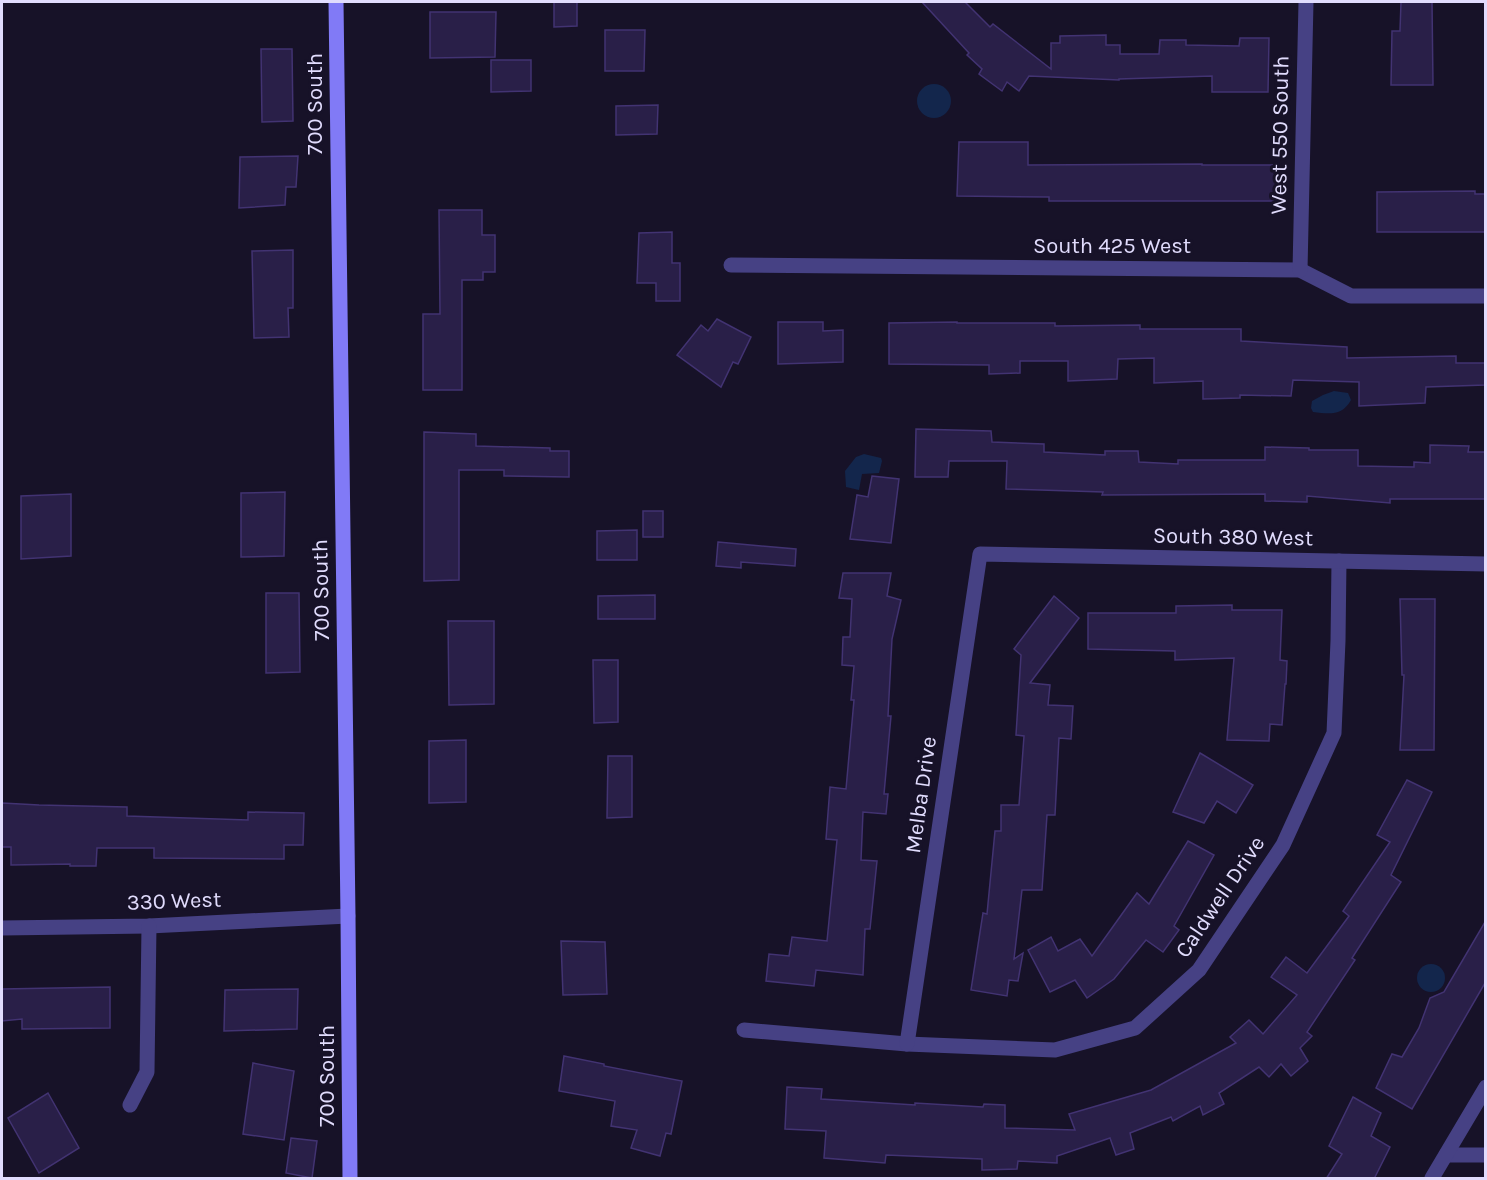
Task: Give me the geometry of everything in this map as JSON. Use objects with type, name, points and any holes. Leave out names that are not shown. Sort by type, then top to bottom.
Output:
[{"type":"street","name":"700 South","points":[[336,2],[350,1179]]},
{"type":"street","name":"West 550 South","points":[[1300,270],[1306,2]]},
{"type":"street","name":"South 425 West","points":[[731,265],[1300,270],[1351,296],[1485,296]]},
{"type":"street","name":"South 380 West","points":[[980,554],[1485,564]]},
{"type":"street","name":"Melba Drive","points":[[908,1044],[980,554]]},
{"type":"street","name":"Caldwell Drive","points":[[744,1030],[908,1044],[1055,1050],[1135,1028],[1199,970],[1283,845],[1334,734],[1339,561]]},
{"type":"street","name":"330 West","points":[[2,928],[148,926],[348,916]]},
{"type":"street","points":[[130,1105],[147,1072],[148,926]]},
{"type":"street","points":[[1432,1179],[1485,1087]]},
{"type":"street","points":[[1446,1155],[1485,1155]]},
{"type":"water","points":[[934,84],[946,89],[951,101],[946,113],[934,118],[922,113],[917,101],[922,89]]},
{"type":"water","points":[[1334,391],[1348,393],[1351,400],[1344,409],[1335,413],[1313,412],[1312,401]]},
{"type":"water","points":[[864,454],[881,458],[879,473],[862,474],[859,490],[846,487],[845,471],[856,457]]},
{"type":"water","points":[[1431,964],[1441,968],[1445,978],[1441,988],[1431,992],[1421,988],[1417,978],[1421,968]]},
{"type":"building","points":[[554,2],[577,2],[577,26],[554,27]]},
{"type":"building","points":[[922,2],[965,2],[990,27],[993,24],[1051,69],[1051,43],[1060,43],[1060,36],[1106,35],[1106,45],[1120,45],[1120,54],[1159,54],[1160,40],[1186,40],[1186,45],[1239,46],[1240,38],[1269,38],[1268,92],[1212,92],[1212,76],[1119,80],[1029,76],[1019,91],[1007,82],[1002,91],[979,74],[982,69],[967,55],[969,53]]},
{"type":"building","points":[[1401,2],[1432,2],[1433,85],[1391,85],[1392,31],[1400,31]]},
{"type":"building","points":[[430,12],[496,12],[495,57],[430,58]]},
{"type":"building","points":[[605,30],[645,30],[644,71],[605,71]]},
{"type":"building","points":[[261,49],[292,49],[293,121],[262,122]]},
{"type":"building","points":[[491,60],[531,60],[531,91],[491,92]]},
{"type":"building","points":[[658,105],[657,134],[616,135],[616,106]]},
{"type":"building","points":[[959,142],[1028,142],[1028,165],[1277,165],[1276,201],[1049,201],[1049,197],[957,196]]},
{"type":"building","points":[[298,156],[296,187],[286,187],[285,205],[239,208],[240,157]]},
{"type":"building","points":[[1475,191],[1475,194],[1485,194],[1485,232],[1377,232],[1377,192]]},
{"type":"building","points":[[439,210],[482,210],[482,235],[495,235],[495,272],[483,272],[483,280],[462,280],[462,390],[423,390],[423,314],[440,314]]},
{"type":"building","points":[[672,232],[672,263],[680,263],[680,301],[656,301],[656,283],[637,283],[639,233]]},
{"type":"building","points":[[293,250],[293,308],[288,308],[289,337],[254,338],[252,251]]},
{"type":"building","points":[[717,319],[751,337],[738,364],[733,362],[721,387],[677,355],[701,325],[708,331]]},
{"type":"building","points":[[778,322],[823,322],[823,331],[843,330],[843,362],[778,364]]},
{"type":"building","points":[[889,323],[1055,323],[1055,326],[1140,325],[1140,329],[1241,329],[1241,341],[1347,347],[1347,358],[1456,356],[1456,363],[1485,363],[1485,385],[1426,387],[1425,403],[1359,406],[1359,382],[1293,380],[1291,396],[1240,395],[1240,398],[1203,399],[1203,381],[1154,383],[1154,358],[1118,359],[1117,379],[1068,381],[1068,361],[1020,361],[1020,373],[989,374],[989,365],[889,364]]},
{"type":"building","points":[[916,429],[991,431],[992,442],[1044,444],[1044,452],[1105,455],[1105,451],[1138,451],[1139,462],[1178,464],[1178,460],[1265,460],[1265,447],[1358,450],[1358,466],[1414,467],[1414,462],[1430,463],[1430,445],[1469,446],[1468,452],[1485,452],[1485,499],[1390,499],[1390,503],[1307,496],[1307,502],[1265,501],[1265,494],[1102,495],[1103,492],[1006,489],[1007,461],[949,461],[948,477],[915,477]]},
{"type":"building","points":[[424,432],[476,434],[476,446],[550,448],[550,451],[569,451],[569,477],[504,476],[504,470],[459,470],[459,580],[424,581]]},
{"type":"building","points":[[872,476],[899,479],[891,543],[850,539],[857,495],[868,497]]},
{"type":"building","points":[[285,492],[284,556],[241,557],[241,493]]},
{"type":"building","points":[[71,494],[71,556],[21,559],[21,496]]},
{"type":"building","points":[[643,511],[663,511],[663,537],[643,537]]},
{"type":"building","points":[[637,530],[637,560],[597,560],[597,531]]},
{"type":"building","points":[[718,542],[796,549],[795,566],[741,562],[741,568],[716,566]]},
{"type":"building","points":[[843,573],[891,573],[887,596],[901,600],[892,639],[888,716],[891,716],[884,794],[888,794],[886,814],[863,812],[861,860],[877,861],[870,929],[865,929],[863,975],[816,970],[814,986],[766,981],[769,954],[789,956],[792,937],[827,941],[837,840],[826,839],[830,787],[846,789],[854,700],[851,700],[854,666],[842,665],[843,637],[850,637],[852,599],[839,598]]},
{"type":"building","points":[[266,593],[299,593],[300,672],[266,673]]},
{"type":"building","points":[[655,595],[655,619],[598,619],[598,596]]},
{"type":"building","points":[[1054,596],[1079,618],[1030,683],[1050,685],[1048,705],[1073,706],[1071,739],[1059,738],[1055,815],[1047,815],[1042,890],[1022,890],[1014,959],[1023,953],[1018,981],[1009,980],[1007,996],[971,990],[983,913],[987,914],[995,831],[1001,831],[1001,805],[1019,805],[1024,736],[1016,735],[1021,655],[1014,649]]},
{"type":"building","points":[[1400,599],[1435,599],[1434,750],[1400,750],[1404,675],[1402,675]]},
{"type":"building","points":[[1232,605],[1232,610],[1282,610],[1280,660],[1287,661],[1282,725],[1270,724],[1269,741],[1227,740],[1234,658],[1175,660],[1175,651],[1088,649],[1088,613],[1176,613],[1176,606]]},
{"type":"building","points":[[448,621],[494,621],[494,704],[449,705]]},
{"type":"building","points":[[593,660],[618,660],[618,722],[594,723]]},
{"type":"building","points":[[466,740],[466,802],[429,803],[429,741]]},
{"type":"building","points":[[1200,753],[1253,785],[1236,813],[1217,801],[1204,823],[1173,812]]},
{"type":"building","points":[[608,756],[632,756],[632,817],[607,818]]},
{"type":"building","points":[[1407,780],[1432,792],[1391,875],[1401,882],[1352,958],[1355,960],[1307,1032],[1312,1036],[1300,1048],[1308,1061],[1291,1076],[1281,1064],[1269,1077],[1259,1067],[1219,1093],[1224,1104],[1203,1115],[1200,1106],[1173,1121],[1171,1117],[1130,1133],[1134,1149],[1116,1155],[1110,1138],[1057,1156],[1057,1163],[1018,1161],[1017,1169],[982,1170],[982,1159],[886,1155],[885,1163],[824,1158],[826,1131],[785,1129],[787,1087],[822,1089],[821,1099],[915,1105],[915,1103],[983,1107],[984,1104],[1005,1105],[1005,1128],[1075,1130],[1069,1114],[1151,1090],[1236,1043],[1230,1037],[1249,1020],[1263,1034],[1297,995],[1271,977],[1286,957],[1307,973],[1349,916],[1343,911],[1390,842],[1377,835]]},
{"type":"building","points":[[2,803],[127,807],[127,816],[248,820],[248,812],[304,813],[303,845],[284,845],[284,859],[154,858],[154,848],[97,848],[96,866],[11,865],[11,847],[2,847]]},
{"type":"building","points":[[1188,841],[1214,855],[1174,926],[1179,930],[1163,952],[1146,940],[1114,979],[1087,998],[1075,980],[1050,992],[1028,950],[1051,937],[1058,951],[1080,939],[1092,956],[1137,893],[1149,904]]},
{"type":"building","points":[[1485,922],[1485,983],[1412,1109],[1376,1088],[1392,1054],[1402,1057],[1419,1028],[1430,998],[1444,992]]},
{"type":"building","points":[[561,941],[605,942],[607,994],[563,995]]},
{"type":"building","points":[[110,987],[110,1028],[22,1029],[22,1019],[2,1021],[2,989]]},
{"type":"building","points":[[298,989],[297,1029],[224,1031],[225,990]]},
{"type":"building","points":[[564,1056],[682,1081],[671,1134],[666,1133],[660,1156],[631,1148],[637,1130],[611,1126],[615,1101],[559,1091]]},
{"type":"building","points":[[253,1063],[294,1071],[284,1140],[243,1134]]},
{"type":"building","points":[[48,1093],[79,1148],[39,1173],[8,1118]]},
{"type":"building","points":[[1353,1097],[1381,1113],[1371,1136],[1390,1147],[1374,1179],[1326,1179],[1342,1154],[1329,1146]]},
{"type":"building","points":[[291,1138],[317,1141],[312,1178],[286,1173]]}]
